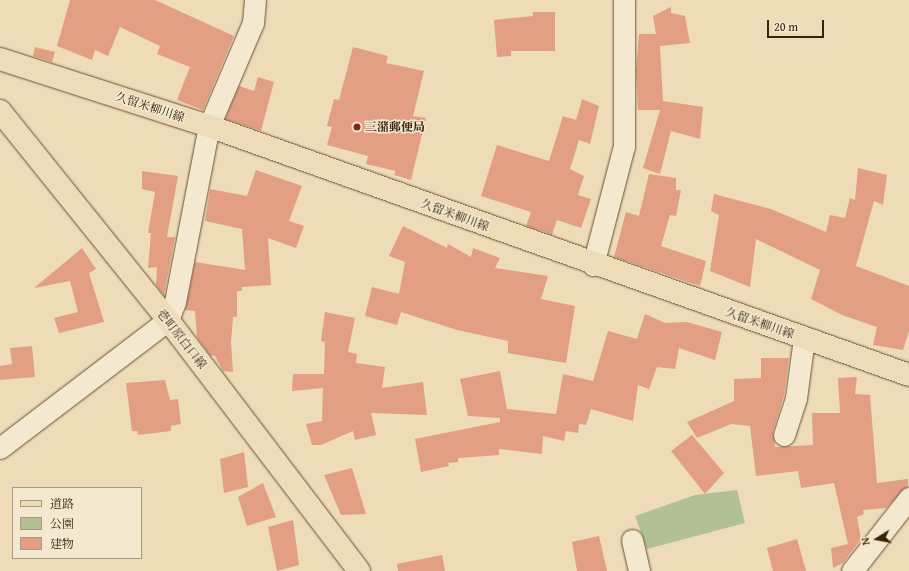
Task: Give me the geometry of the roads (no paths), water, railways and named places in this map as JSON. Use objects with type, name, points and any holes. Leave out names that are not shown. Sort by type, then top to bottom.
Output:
[{"type":"main road","name":"久留米柳川線","points":[[0,59],[209,126],[593,265],[909,375]]},
{"type":"main road","name":"壱町原白口線","points":[[0,110],[168,320],[359,571]]},
{"type":"street","points":[[0,448],[168,320],[175,302],[209,126],[253,23],[256,0]]},
{"type":"street","points":[[593,265],[624,146],[624,0]]},
{"type":"street","points":[[784,435],[796,398],[804,338]]},
{"type":"street","points":[[852,571],[909,498]]},
{"type":"street","points":[[632,540],[639,571]]},
{"type":"place","name":"三潴郵便局","points":[[357,127]]}]
